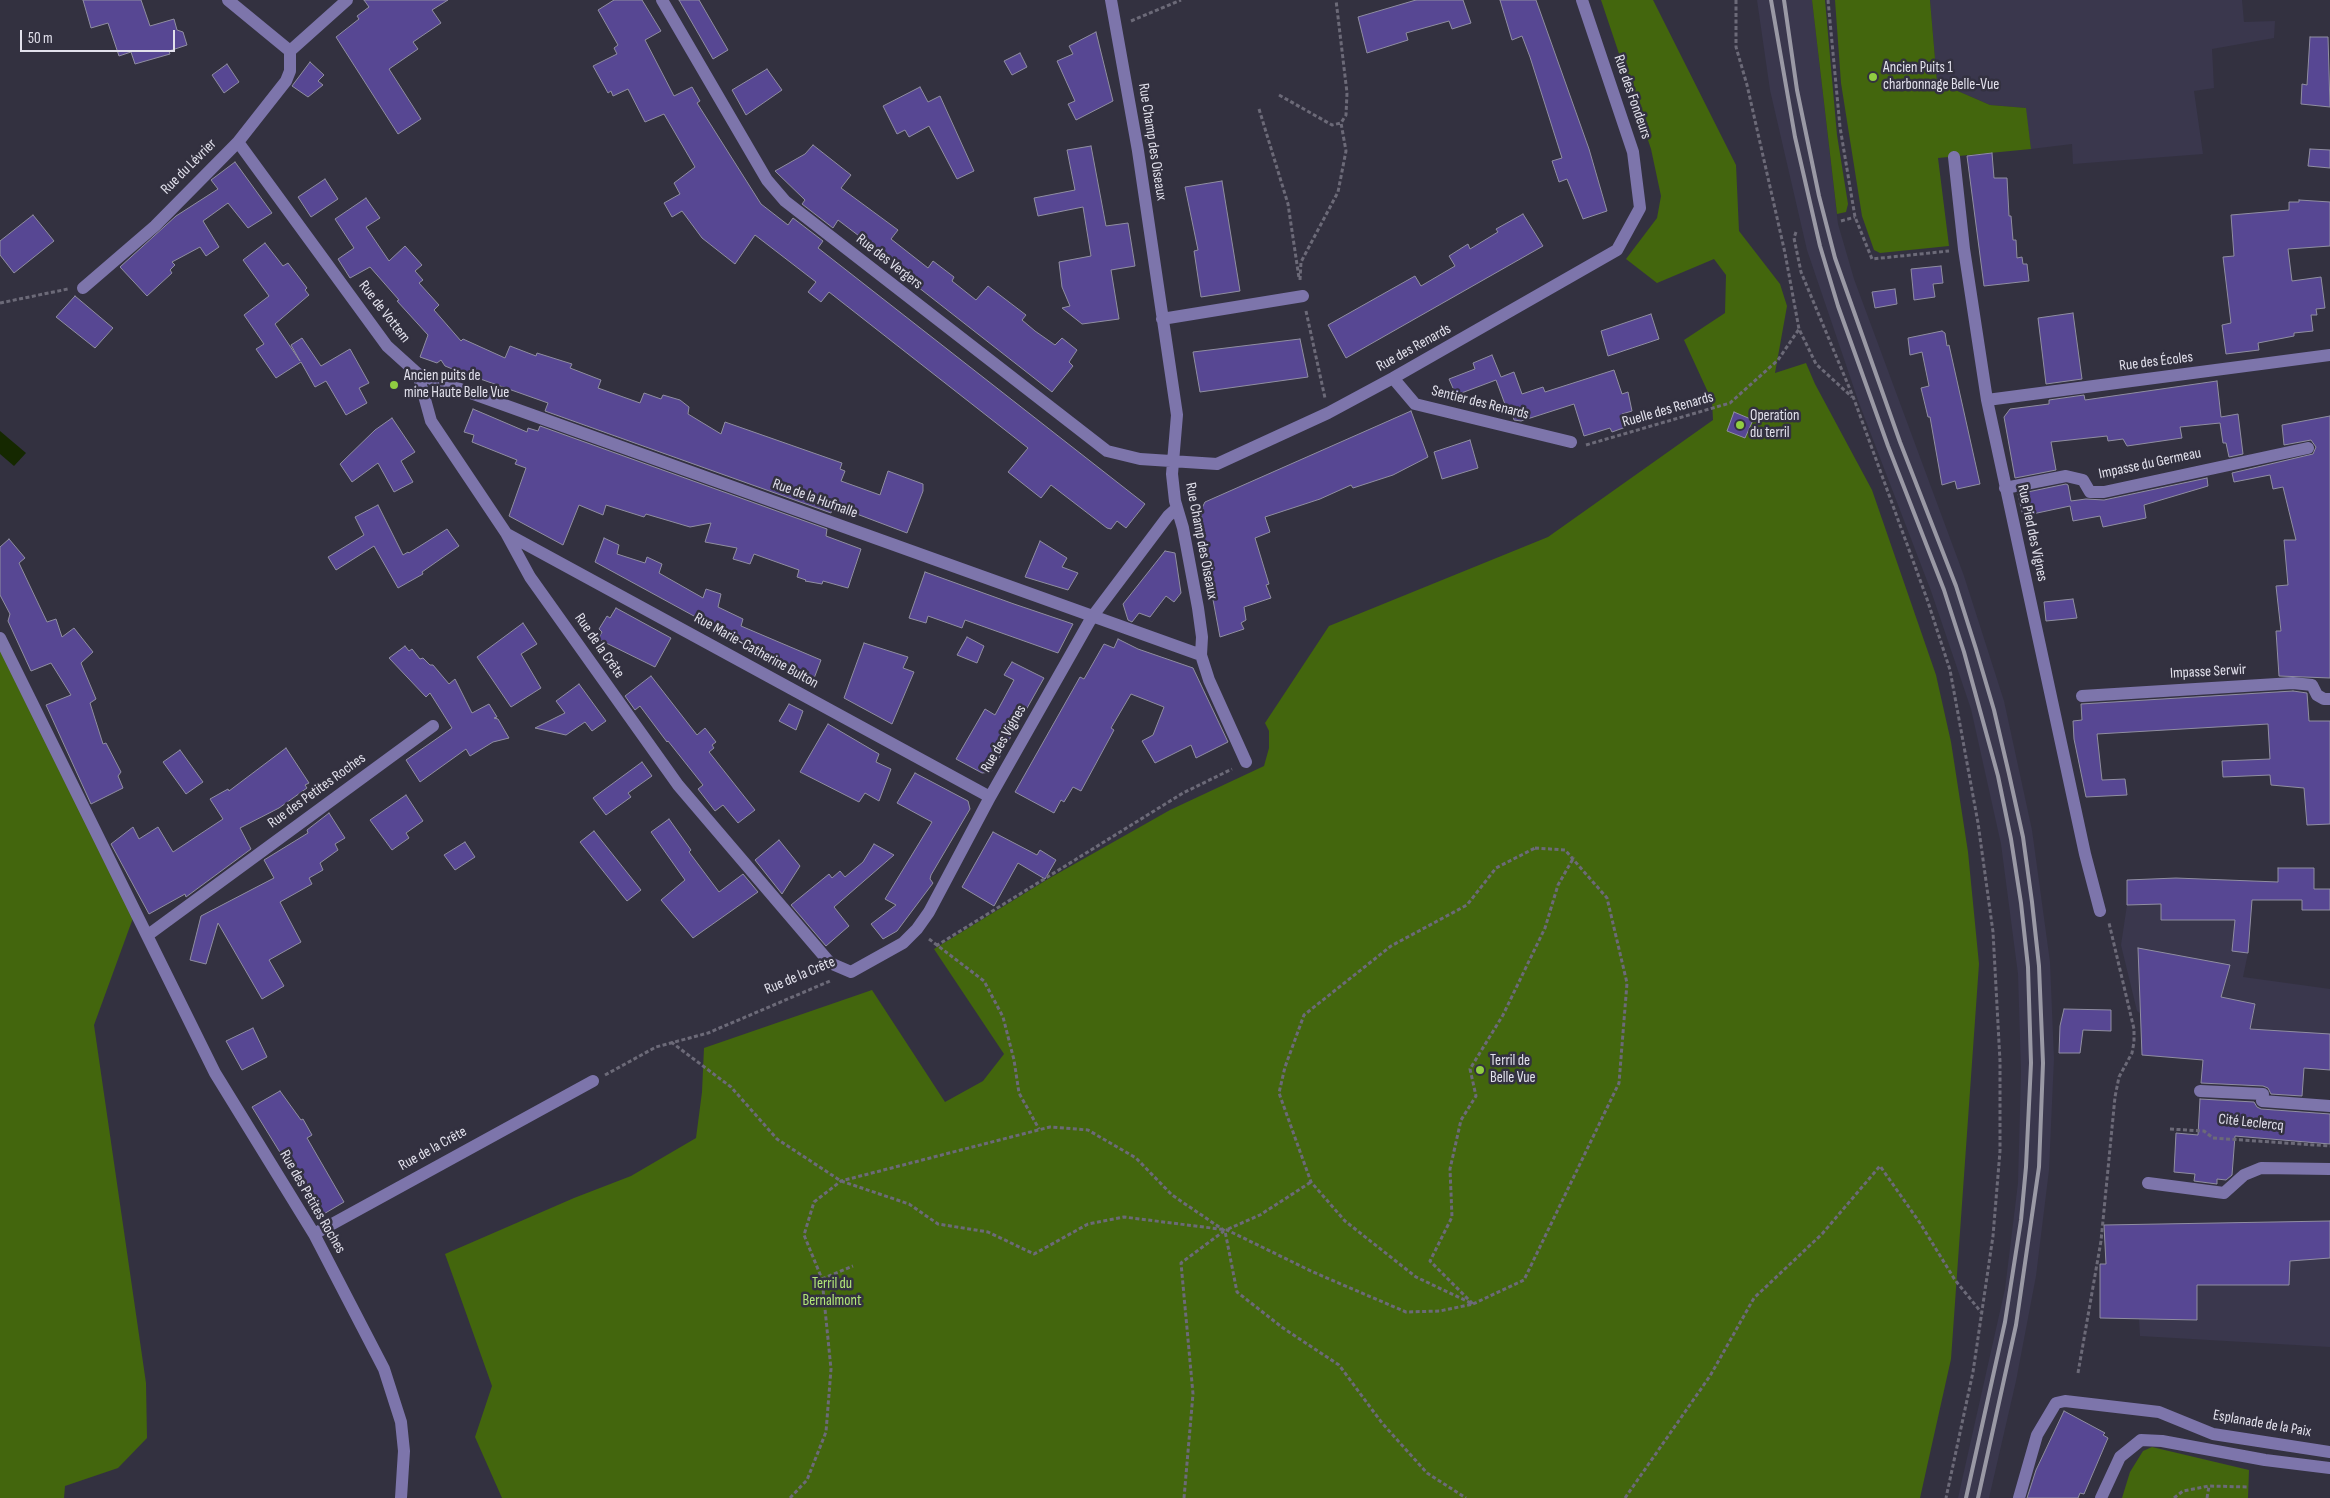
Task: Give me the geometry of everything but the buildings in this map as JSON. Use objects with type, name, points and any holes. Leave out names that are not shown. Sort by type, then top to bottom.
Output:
[{"type":"street","points":[[228,0],[290,50],[348,0]]},
{"type":"street","name":"Rue des Vergers","points":[[662,0],[767,180],[785,201],[1107,451],[1140,459],[1173,462]]},
{"type":"street","name":"Rue Champ des Oiseaux","points":[[1111,0],[1138,151],[1176,415],[1172,474],[1177,508],[1183,528],[1198,608],[1202,637],[1201,655],[1209,680],[1246,762]]},
{"type":"street","name":"Rue des Fondeurs","points":[[1582,0],[1633,152],[1640,208]]},
{"type":"street","name":"Rue du Lévrier","points":[[83,288],[155,226],[238,142],[286,81],[290,71],[290,50]]},
{"type":"street","name":"Rue de Vottem","points":[[238,142],[387,346],[418,374]]},
{"type":"street","name":"Rue Pied des Vignes","points":[[1954,157],[1964,249],[1987,400],[2084,854],[2100,911]]},
{"type":"street","name":"Rue des Renards","points":[[1173,462],[1217,464],[1328,413],[1393,378],[1617,250],[1640,208]]},
{"type":"street","points":[[1162,319],[1303,296]]},
{"type":"street","name":"Rue des Écoles","points":[[1987,400],[2330,355]]},
{"type":"street","points":[[418,374],[431,421],[506,533]]},
{"type":"street","name":"Rue de la Hufnalle","points":[[418,374],[1201,655]]},
{"type":"street","name":"Sentier des Renards","points":[[1393,378],[1415,404],[1571,442]]},
{"type":"street","name":"Impasse du Germeau","points":[[2006,488],[2066,476],[2082,480],[2090,492],[2104,492],[2308,448]]},
{"type":"street","name":"Rue des Vignes","points":[[851,972],[903,943],[917,929],[929,912],[990,796],[1092,617],[1168,516],[1177,508]]},
{"type":"street","name":"Rue Marie-Catherine Bulton","points":[[506,533],[990,796]]},
{"type":"street","name":"Rue de la Crête","points":[[506,533],[530,577],[678,785],[830,963],[851,972]]},
{"type":"street","name":"Rue des Petites Roches","points":[[0,638],[215,1073],[314,1234],[384,1368],[401,1422],[404,1451],[401,1498]]},
{"type":"street","name":"Impasse Serwir","points":[[2082,696],[2293,683],[2312,685],[2324,699],[2330,699]]},
{"type":"street","name":"Rue des Petites Roches","points":[[148,935],[432,726]]},
{"type":"street","name":"Rue de la Crête","points":[[314,1234],[593,1081]]},
{"type":"street","points":[[2200,1091],[2263,1094],[2262,1101],[2330,1106]]},
{"type":"street","points":[[2148,1183],[2224,1194],[2244,1175],[2261,1168],[2330,1169]]},
{"type":"street","name":"Esplanade de la Paix","points":[[2019,1498],[2037,1435],[2056,1403],[2066,1401],[2159,1412],[2213,1434],[2330,1452]]},
{"type":"street","points":[[2100,1498],[2120,1457],[2141,1440],[2162,1441],[2265,1460],[2330,1468]]},
{"type":"path","points":[[1116,26],[1181,0]]},
{"type":"path","points":[[1259,109],[1289,211],[1300,283],[1301,262],[1338,192],[1346,151],[1341,123],[1346,115],[1347,93],[1336,0]]},
{"type":"path","points":[[1736,0],[1736,47],[1748,86],[1781,235],[1799,329],[1816,364],[1854,399]]},
{"type":"path","points":[[1828,0],[1840,127],[1856,217],[1872,259],[1964,249]]},
{"type":"path","points":[[1279,95],[1332,125],[1341,123]]},
{"type":"path","points":[[1841,221],[1856,217]]},
{"type":"path","points":[[1796,232],[1794,238],[1801,272],[1854,399],[1924,591],[1950,670],[1978,823],[1993,932],[2000,1061],[2000,1151],[1993,1236],[1973,1372],[1946,1498]]},
{"type":"path","points":[[0,304],[66,289],[83,288]]},
{"type":"path","points":[[1303,296],[1328,413]]},
{"type":"path","name":"Ruelle des Renards","points":[[1571,442],[1589,446],[1730,404],[1778,360],[1799,329]]},
{"type":"path","points":[[936,946],[1183,793],[1246,762]]},
{"type":"path","points":[[790,1498],[807,1480],[826,1432],[831,1369],[822,1279],[804,1235],[814,1202],[841,1181],[1039,1129],[1050,1127],[1088,1130],[1136,1158],[1172,1195],[1226,1230],[1313,1272],[1406,1312],[1440,1311],[1473,1304],[1524,1280],[1619,1083],[1627,983],[1607,898],[1574,857],[1565,850],[1535,848],[1496,868],[1467,906],[1391,946],[1304,1015],[1284,1067],[1279,1094],[1311,1182],[1345,1221],[1416,1277],[1473,1304]]},
{"type":"path","points":[[1473,1304],[1430,1261],[1452,1217],[1450,1169],[1461,1120],[1476,1096],[1470,1069],[1503,1015],[1545,928],[1558,885],[1574,857]]},
{"type":"path","points":[[2078,1372],[2101,1241],[2115,1097],[2120,1077],[2132,1054],[2134,1042],[2134,1029],[2110,925],[2100,911]]},
{"type":"path","points":[[917,929],[936,946],[984,981],[1003,1017],[1020,1093],[1039,1129]]},
{"type":"path","name":"Rue de la Crête","points":[[593,1081],[656,1047],[708,1033],[851,972]]},
{"type":"path","points":[[671,1042],[731,1087],[777,1139],[841,1181],[909,1204],[938,1224],[988,1232],[1034,1254],[1088,1224],[1124,1217],[1226,1230]]},
{"type":"path","name":"Cité Leclercq","points":[[2170,1129],[2204,1131],[2213,1138],[2330,1146]]},
{"type":"path","points":[[1625,1498],[1710,1376],[1754,1298],[1822,1234],[1880,1166],[1920,1223],[1956,1280],[1982,1313]]},
{"type":"path","points":[[1184,1498],[1193,1394],[1181,1263],[1226,1230],[1260,1215],[1311,1182]]},
{"type":"path","points":[[1226,1230],[1237,1292],[1283,1328],[1339,1365],[1382,1423],[1427,1473],[1466,1498]]},
{"type":"path","points":[[822,1279],[853,1266]]},
{"type":"path","points":[[2207,1498],[2209,1486]]},
{"type":"path","points":[[2174,1498],[2183,1491],[2209,1486],[2248,1487]]},
{"type":"shaded area","points":[[1757,0],[1812,0],[1838,224],[1854,279],[1964,576],[2004,701],[2032,830],[2050,962],[2054,1059],[2049,1170],[2036,1276],[2016,1381],[1989,1498],[1958,1498],[2005,1289],[2018,1183],[2021,1072],[2018,974],[2001,844],[1971,709],[1931,591],[1859,403],[1807,250],[1770,90]]},
{"type":"shaded area","points":[[1930,0],[2242,0],[2244,22],[2275,21],[2274,38],[2212,49],[2214,88],[2194,91],[2203,154],[2073,164],[2072,144],[2031,149],[2025,108],[1990,105],[1937,82]]},
{"type":"shaded area","points":[[0,431],[26,453],[14,466],[0,454]]},
{"type":"shaded area","points":[[2252,900],[2248,953],[2243,977],[2330,989],[2330,1070],[2142,1055],[2140,1013],[2137,1011],[2121,945],[2127,905],[2176,901]]},
{"type":"shaded area","points":[[2330,1221],[2330,1347],[2140,1336],[2139,1319],[2100,1318],[2100,1264],[2106,1264],[2104,1225]]},
{"type":"green space","name":"Terril du Bernalmont","points":[[1601,0],[1653,0],[1736,165],[1739,231],[1780,284],[1787,306],[1775,373],[1806,363],[1815,384],[1872,490],[1936,675],[1951,742],[1968,852],[1979,964],[1951,1359],[1920,1498],[502,1498],[475,1437],[492,1386],[445,1254],[574,1198],[631,1176],[696,1138],[702,1092],[704,1048],[872,990],[945,1102],[983,1081],[1004,1054],[934,949],[1048,879],[1170,810],[1264,766],[1269,748],[1269,731],[1265,723],[1329,626],[1548,537],[1713,420],[1712,401],[1684,340],[1725,313],[1726,275],[1714,259],[1657,283],[1626,259],[1657,218],[1661,196],[1651,149]]},
{"type":"green space","points":[[1812,0],[1825,0],[1837,135],[1848,204],[1846,212],[1837,214]]},
{"type":"green space","points":[[1835,0],[1930,0],[1937,82],[1990,105],[2026,108],[2031,149],[1938,158],[1949,246],[1880,253],[1874,250],[1862,216],[1841,83]]},
{"type":"green space","points":[[0,644],[133,918],[94,1025],[146,1383],[147,1438],[118,1468],[65,1486],[64,1498],[0,1498]]},
{"type":"green space","points":[[2152,1447],[2249,1470],[2248,1498],[2122,1498],[2130,1472],[2143,1451]]},
{"type":"railway","points":[[1771,0],[1795,137],[1820,246],[1838,306],[1888,446],[1944,590],[1964,652],[1998,776],[2011,839],[2021,903],[2028,967],[2031,1063],[2026,1167],[2021,1220],[2005,1322],[1966,1498]]},
{"type":"railway","points":[[1784,0],[1797,90],[1819,196],[1835,258],[1900,442],[1956,586],[1976,649],[1994,710],[2023,837],[2032,902],[2039,966],[2043,1063],[2039,1167],[2016,1325],[1978,1498]]},
{"type":"place","name":"Ancien Puits 1 charbonnage Belle-Vue","points":[[1873,77]]},
{"type":"place","name":"Ancien puits de mine Haute Belle Vue","points":[[394,385]]},
{"type":"place","name":"Operation du terril","points":[[1740,425]]},
{"type":"place","name":"Terril de Belle Vue","points":[[1480,1070]]}]
